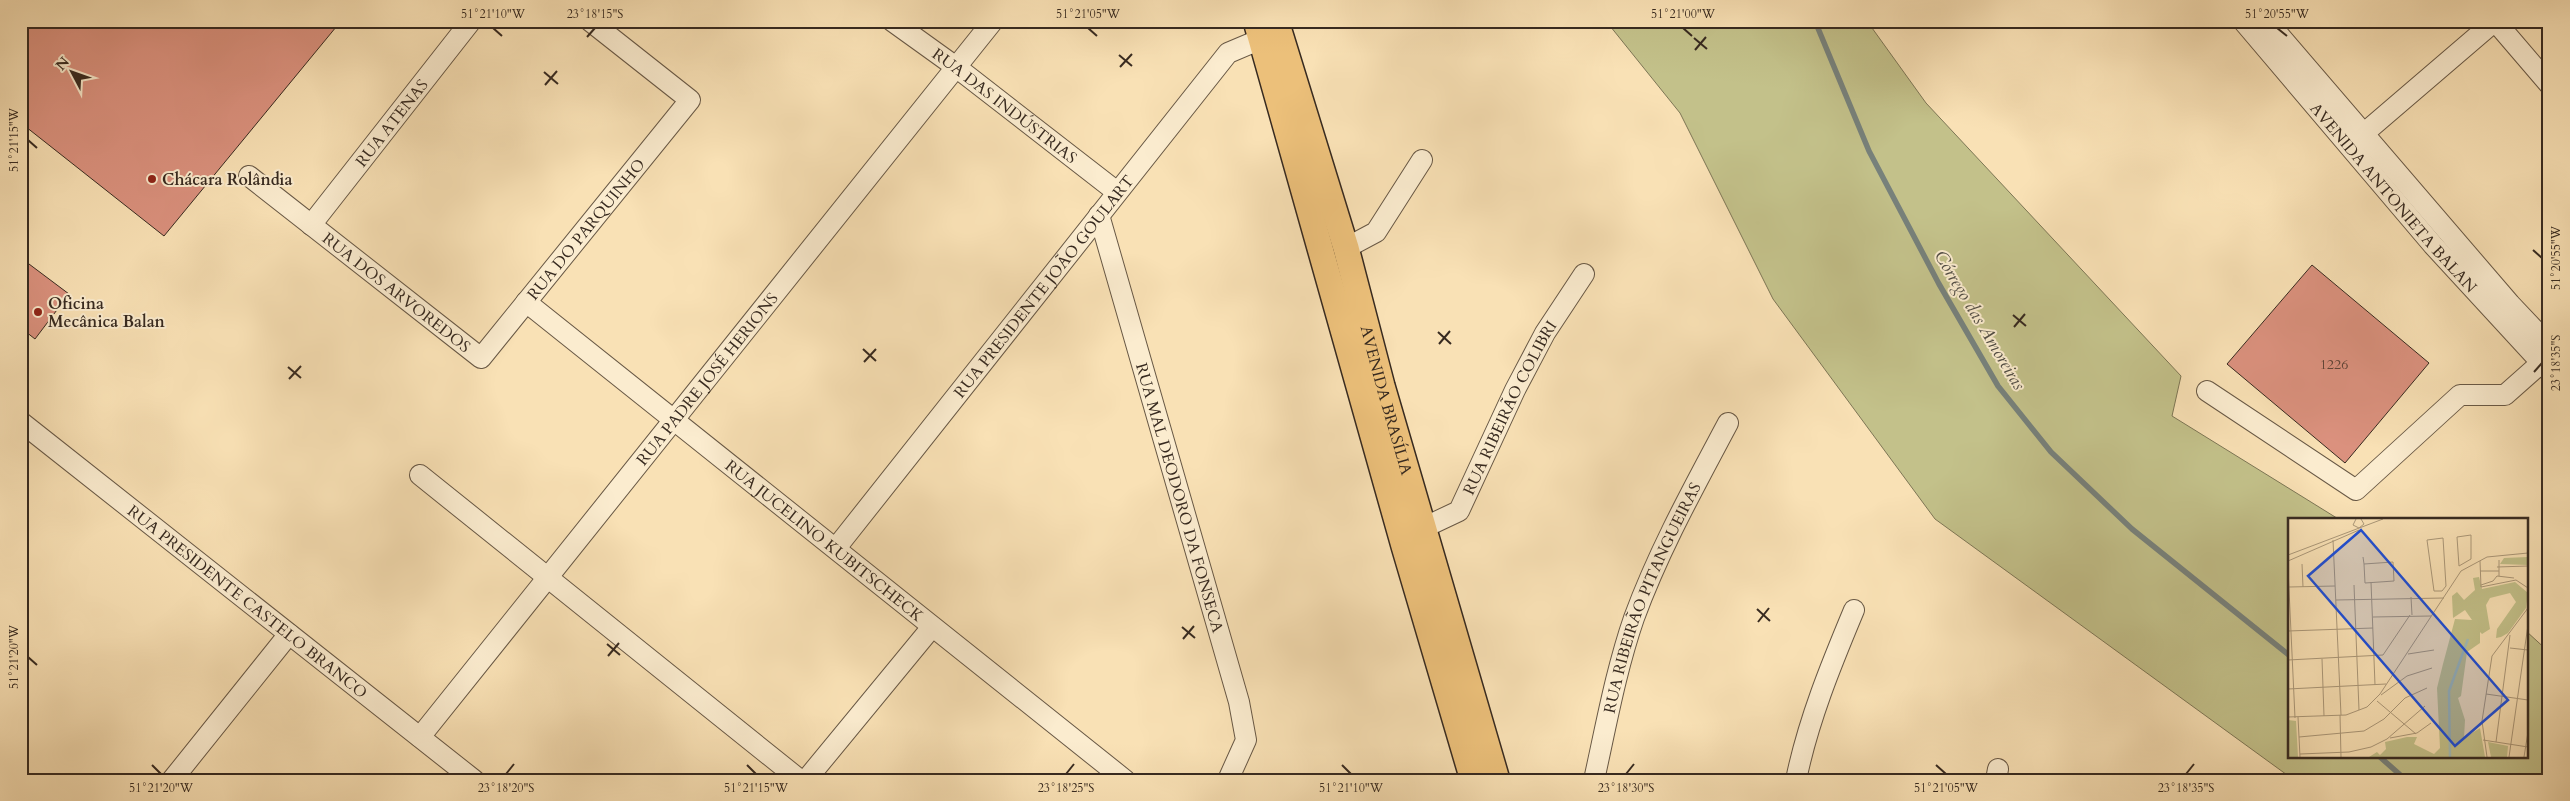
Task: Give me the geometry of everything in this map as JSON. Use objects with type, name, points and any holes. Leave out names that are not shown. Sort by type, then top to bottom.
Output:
[{"type":"main road","name":"AVENIDA BRASÍLIA","points":[[1268,28],[1346,248],[1382,386],[1497,780]]},
{"type":"main road","name":"AVENIDA BRASÍLIA","points":[[1268,28],[1404,546],[1474,780]]},
{"type":"street","name":"RUA ATENAS","points":[[311,225],[471,21]]},
{"type":"street","name":"RUA DO PARQUINHO","points":[[481,358],[690,100],[590,21]]},
{"type":"street","name":"RUA DAS INDÚSTRIAS","points":[[892,21],[956,67],[1117,192]]},
{"type":"street","name":"RUA PADRE JOSÉ HERIONS","points":[[420,737],[993,21]]},
{"type":"street","name":"AVENIDA ANTONIETA BALAN","points":[[2243,21],[2357,139]]},
{"type":"street","name":"AVENIDA ANTONIETA BALAN","points":[[2267,21],[2357,139],[2433,245],[2547,359]]},
{"type":"street","points":[[2357,139],[2495,21],[2549,84]]},
{"type":"street","name":"RUA PRESIDENTE JOÃO GOULART","points":[[836,548],[1228,53],[1268,28]]},
{"type":"street","points":[[1346,248],[1376,232],[1422,160]]},
{"type":"street","name":"RUA DOS ARVOREDOS","points":[[249,176],[481,358]]},
{"type":"street","name":"RUA MAL DEODORO DA FONSECA","points":[[1099,215],[1239,702],[1246,740],[1228,780]]},
{"type":"street","name":"RUA RIBEIRÃO COLIBRI","points":[[1423,528],[1459,511],[1545,334],[1584,274]]},
{"type":"street","name":"RUA JUCELINO KUBITSCHECK","points":[[526,302],[1125,780]]},
{"type":"street","points":[[2207,391],[2356,490],[2460,394],[2505,395],[2547,359]]},
{"type":"street","name":"RUA PRESIDENTE CASTELO BRANCO","points":[[21,422],[474,780]]},
{"type":"street","name":"RUA RIBEIRÃO PITANGUEIRAS","points":[[1594,780],[1612,695],[1634,619],[1667,539],[1728,423]]},
{"type":"street","points":[[420,475],[800,780]]},
{"type":"street","points":[[1796,780],[1800,757],[1830,668],[1854,610]]},
{"type":"street","points":[[806,780],[932,627]]},
{"type":"street","points":[[172,780],[289,634]]},
{"type":"shaded area","points":[[1606,21],[1867,21],[1926,103],[2181,376],[2172,416],[2337,518],[2288,518],[2288,758],[2528,758],[2528,633],[2549,652],[2549,780],[2294,780],[1935,519],[1773,299],[1680,113]]},
{"type":"building","name":"Chácara Rolândia","points":[[21,21],[341,21],[164,236],[21,123]]},
{"type":"building","name":"Oficina Mecânica Balan","points":[[21,258],[69,294],[35,339],[21,328]]},
{"type":"building","points":[[2312,265],[2429,363],[2345,463],[2227,364]]},
{"type":"waterway","name":"Córrego das Amoreiras","points":[[1815,21],[1869,151],[1939,284],[1998,386],[2051,452],[2132,529],[2288,654]]},
{"type":"waterway","name":"Córrego das Amoreiras","points":[[2381,758],[2406,780]]},
{"type":"place","name":"Chácara Rolândia","points":[[152,179]]},
{"type":"place","name":"Oficina Mecânica Balan","points":[[38,312]]}]
